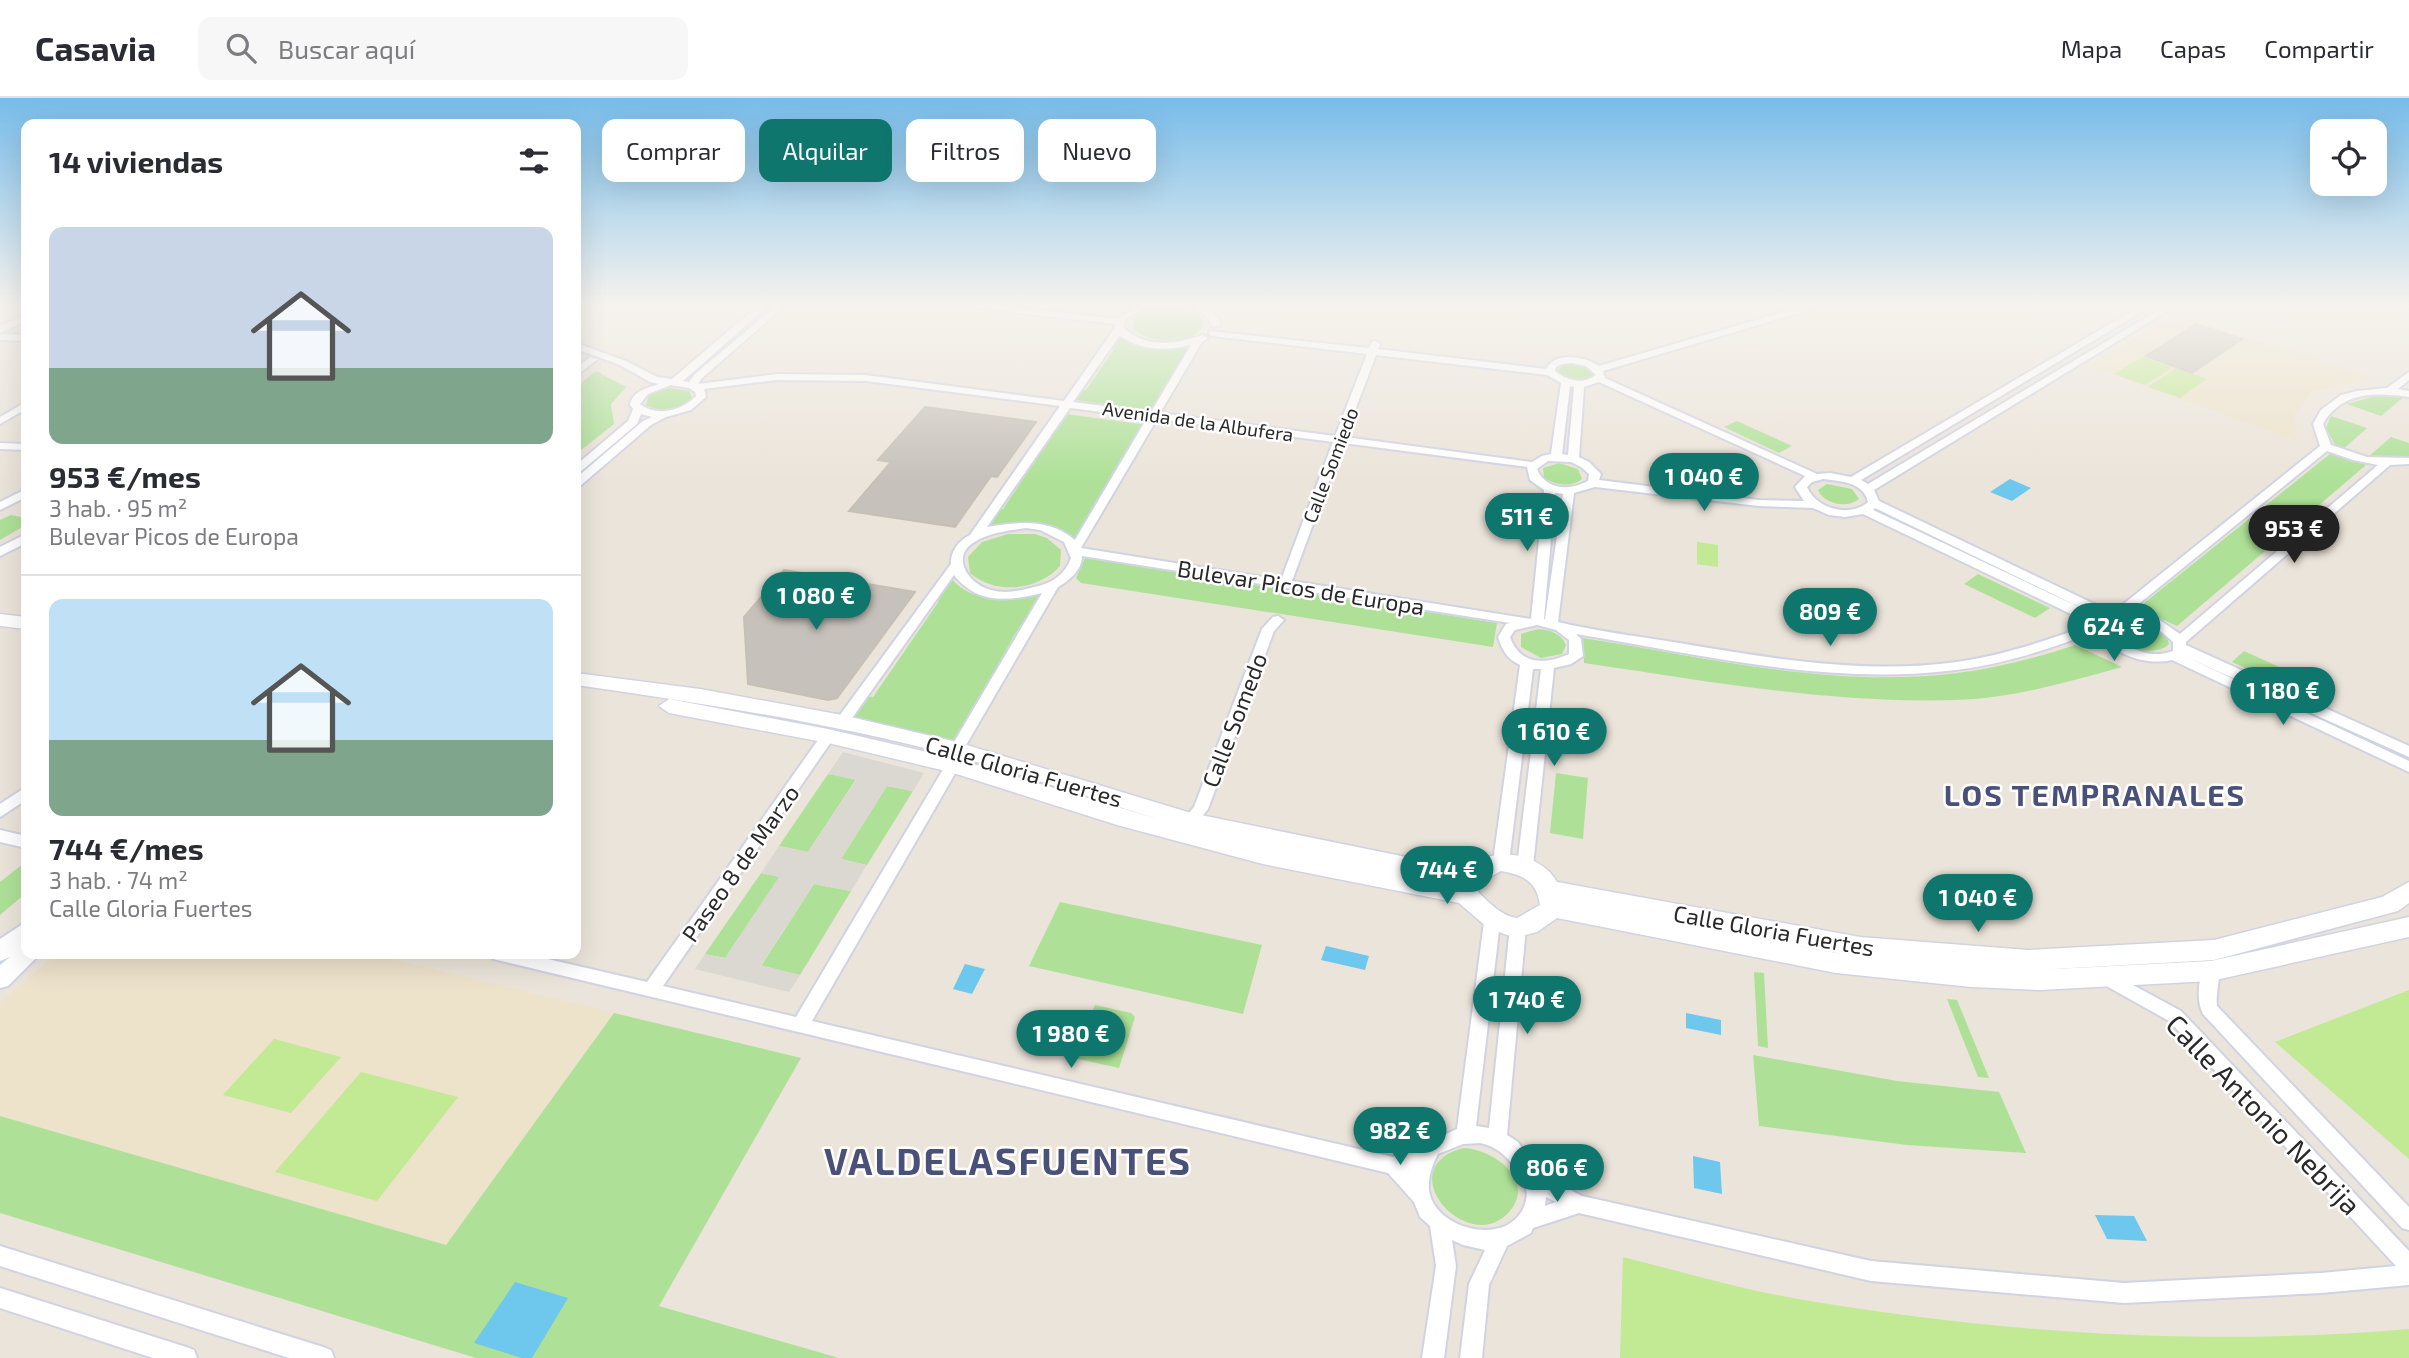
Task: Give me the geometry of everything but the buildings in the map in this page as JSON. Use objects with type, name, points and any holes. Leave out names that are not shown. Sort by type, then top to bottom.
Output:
[{"type":"main road","points":[[0,608],[21,610]]},
{"type":"main road","points":[[0,620],[21,622]]},
{"type":"main road","name":"Calle Gloria Fuertes","points":[[581,680],[700,696],[955,757],[1467,887]]},
{"type":"main road","name":"Calle Gloria Fuertes","points":[[581,693],[835,729]]},
{"type":"main road","name":"Calle Gloria Fuertes","points":[[955,757],[1117,817],[1238,849],[1467,887]]},
{"type":"main road","points":[[1501,862],[1525,866],[1543,878],[1552,899],[1538,923],[1518,927],[1492,922],[1467,887],[1480,867],[1501,862]]},
{"type":"main road","name":"Calle Gloria Fuertes","points":[[1552,899],[1836,943],[1943,955],[2028,960],[2214,950],[2389,904],[2409,891]]},
{"type":"main road","name":"Calle Gloria Fuertes","points":[[1552,899],[1850,965],[1971,978],[2107,978],[2211,971],[2409,927]]},
{"type":"street","points":[[602,364],[638,383],[643,392]]},
{"type":"street","points":[[625,364],[670,384],[696,390]]},
{"type":"street","points":[[581,466],[633,422],[638,409],[635,401],[643,392],[670,384],[694,364]]},
{"type":"street","points":[[581,480],[647,423],[685,409],[696,390],[698,376],[712,364]]},
{"type":"street","points":[[1053,586],[1018,595],[992,594],[968,586],[958,577],[954,567],[957,551],[976,535],[1093,364]]},
{"type":"street","points":[[800,1025],[1053,586],[1071,572],[1075,565],[1076,550],[1185,364]]},
{"type":"street","name":"Calle Somiedo","points":[[1285,585],[1368,364]]},
{"type":"street","points":[[1507,364],[1551,369],[1566,382]]},
{"type":"street","points":[[1551,369],[1560,364]]},
{"type":"street","points":[[1573,364],[1592,376],[1809,480],[1833,476],[1852,481],[1867,489]]},
{"type":"street","points":[[1592,376],[1626,364]]},
{"type":"street","points":[[1566,382],[1630,364]]},
{"type":"street","points":[[1852,481],[2049,364]]},
{"type":"street","points":[[1867,489],[2075,364]]},
{"type":"street","points":[[2390,390],[2409,375]]},
{"type":"street","points":[[1573,460],[1592,376]]},
{"type":"street","name":"Avenida de la Albufera","points":[[696,390],[826,382],[893,388],[1065,407],[1532,470]]},
{"type":"street","points":[[1556,457],[1566,382]]},
{"type":"street","points":[[2326,447],[2318,424],[2330,406],[2360,393],[2390,390],[2409,394]]},
{"type":"street","points":[[0,421],[21,408]]},
{"type":"street","points":[[638,409],[666,414]]},
{"type":"street","points":[[0,446],[21,447]]},
{"type":"street","points":[[2326,447],[2358,459],[2386,464],[2409,461]]},
{"type":"street","points":[[1556,626],[1799,664],[1929,669],[2046,646],[2106,619],[2326,447]]},
{"type":"street","points":[[1594,479],[1587,466],[1556,457],[1532,470],[1550,488],[1569,491],[1594,479],[1762,496],[1804,496],[1817,505],[1837,512],[1870,507],[2106,619],[2148,618],[2169,628],[2178,648],[2409,767]]},
{"type":"street","points":[[2106,619],[2108,640],[2128,652],[2156,658],[2178,648],[2386,464]]},
{"type":"street","points":[[1594,479],[1759,503],[1817,505]]},
{"type":"street","points":[[1804,496],[1809,480]]},
{"type":"street","points":[[1550,488],[1531,622],[1511,628],[1504,637],[1506,647],[1527,663],[1560,665],[1576,656],[1575,639],[1556,626]]},
{"type":"street","points":[[1867,489],[1870,507]]},
{"type":"street","points":[[1556,626],[1569,491]]},
{"type":"street","points":[[0,507],[21,495]]},
{"type":"street","points":[[976,535],[1009,526],[1035,526],[1058,533],[1076,550]]},
{"type":"street","points":[[0,552],[21,542]]},
{"type":"street","name":"Bulevar Picos de Europa","points":[[1076,550],[1556,626]]},
{"type":"street","name":"Paseo 8 de Marzo","points":[[651,990],[835,729],[954,567]]},
{"type":"street","name":"Calle Somedo","points":[[1199,818],[1270,622]]},
{"type":"street","points":[[2178,648],[2409,752]]},
{"type":"street","points":[[1501,862],[1527,663]]},
{"type":"street","points":[[1525,866],[1548,666]]},
{"type":"street","points":[[0,812],[21,796]]},
{"type":"street","points":[[0,836],[21,841]]},
{"type":"street","points":[[1466,1134],[1492,922]]},
{"type":"street","points":[[1497,1140],[1518,927]]},
{"type":"street","points":[[0,953],[21,934]]},
{"type":"street","points":[[0,979],[23,959]]},
{"type":"street","points":[[520,959],[1394,1166],[1421,1196],[1438,1223],[1446,1266],[1433,1358]]},
{"type":"street","name":"Calle Antonio Nebrija","points":[[2211,971],[2207,995],[2209,1009],[2409,1221]]},
{"type":"street","name":"Calle Antonio Nebrija","points":[[2107,978],[2175,1016],[2409,1266]]},
{"type":"street","points":[[1394,1166],[1430,1150],[1448,1138],[1466,1134],[1497,1140],[1518,1154],[1535,1181],[1537,1203],[1530,1220],[1517,1233],[1500,1240],[1467,1239],[1438,1223]]},
{"type":"street","points":[[1421,1196],[1420,1171],[1430,1150]]},
{"type":"street","points":[[1535,1181],[1579,1204],[1871,1271],[2124,1293],[2321,1283],[2409,1275]]},
{"type":"street","points":[[1530,1220],[1579,1204]]},
{"type":"street","points":[[1471,1358],[1479,1284],[1500,1240]]},
{"type":"street","points":[[0,1256],[323,1358]]},
{"type":"street","points":[[0,1298],[186,1358]]},
{"type":"shaded area","points":[[2093,364],[2328,364],[2372,378],[2312,392],[2294,415],[2296,431],[2293,434],[2298,436],[2295,440],[2089,366]]},
{"type":"shaded area","points":[[843,752],[924,773],[913,791],[887,786],[841,859],[867,865],[851,891],[814,884],[761,965],[800,975],[789,992],[695,969],[705,954],[725,958],[779,877],[761,873],[779,846],[808,852],[856,780],[828,774]]},
{"type":"shaded area","points":[[50,959],[393,959],[614,1013],[446,1245],[0,1116],[0,1003]]},
{"type":"green space","points":[[1104,364],[1181,364],[1154,411],[1075,400],[1082,390],[1086,390]]},
{"type":"green space","points":[[1565,364],[1586,366],[1594,374],[1585,379],[1570,379],[1558,370]]},
{"type":"green space","points":[[2131,364],[2163,364],[2173,367],[2145,385],[2114,374]]},
{"type":"green space","points":[[2176,368],[2207,379],[2180,398],[2148,387]]},
{"type":"green space","points":[[596,371],[626,387],[611,404],[614,424],[581,450],[581,383]]},
{"type":"green space","points":[[669,388],[689,391],[692,397],[688,402],[671,410],[658,410],[646,405],[649,395]]},
{"type":"green space","points":[[2379,395],[2405,396],[2381,416],[2347,404]]},
{"type":"green space","points":[[1066,414],[1147,425],[1140,436],[1136,436],[1084,521],[1086,522],[1076,541],[1055,529],[1032,523],[1009,523],[985,528],[998,509],[1003,509]]},
{"type":"green space","points":[[2331,416],[2367,428],[2342,450],[2334,443],[2326,428]]},
{"type":"green space","points":[[1737,421],[1792,446],[1779,453],[1724,427]]},
{"type":"green space","points":[[2391,437],[2409,443],[2409,457],[2367,458]]},
{"type":"green space","points":[[2331,453],[2366,465],[2177,626],[2138,608]]},
{"type":"green space","points":[[1559,463],[1578,469],[1582,479],[1573,484],[1563,484],[1544,478],[1543,468]]},
{"type":"green space","points":[[1827,484],[1852,489],[1859,499],[1848,504],[1830,502],[1818,490]]},
{"type":"green space","points":[[1510,499],[1536,502],[1530,539],[1504,536]]},
{"type":"green space","points":[[11,515],[21,517],[21,528],[0,540],[0,520]]},
{"type":"green space","points":[[1008,534],[1035,534],[1047,538],[1061,550],[1060,566],[1040,581],[1016,587],[992,585],[970,573],[968,557],[982,542]]},
{"type":"green space","points":[[1697,542],[1718,545],[1718,567],[1697,564]]},
{"type":"green space","points":[[1085,558],[1497,623],[1493,647],[1081,583],[1076,578]]},
{"type":"green space","points":[[1978,574],[2050,608],[2035,618],[1964,584]]},
{"type":"green space","points":[[950,577],[970,593],[982,597],[1007,598],[1044,592],[1015,634],[955,742],[855,717],[867,696],[873,697],[939,601],[935,599]]},
{"type":"green space","points":[[2125,619],[2158,628],[2169,644],[2146,651],[2121,641],[2112,628],[2118,621]]},
{"type":"green space","points":[[1538,629],[1551,631],[1561,638],[1566,645],[1562,654],[1541,658],[1521,647],[1521,634]]},
{"type":"green space","points":[[1583,638],[1769,669],[1863,677],[1910,677],[1972,671],[2017,662],[2075,645],[2122,667],[1997,697],[1955,700],[1862,698],[1769,690],[1584,663]]},
{"type":"green space","points":[[2244,651],[2330,690],[2319,702],[2232,662]]},
{"type":"green space","points":[[1556,773],[1588,778],[1583,839],[1550,833]]},
{"type":"green space","points":[[828,774],[856,779],[808,852],[779,846]]},
{"type":"green space","points":[[887,786],[913,791],[867,865],[841,859]]},
{"type":"green space","points":[[21,866],[21,897],[0,915],[0,882]]},
{"type":"green space","points":[[761,873],[780,877],[725,958],[705,954]]},
{"type":"green space","points":[[814,884],[851,891],[800,975],[761,966]]},
{"type":"green space","points":[[1060,902],[1262,945],[1243,1014],[1029,966]]},
{"type":"green space","points":[[1754,972],[1764,973],[1768,1048],[1758,1046]]},
{"type":"green space","points":[[2409,990],[2409,1159],[2275,1042]]},
{"type":"green space","points":[[1947,999],[1957,1000],[1989,1078],[1978,1077]]},
{"type":"green space","points":[[1095,1005],[1131,1013],[1135,1017],[1119,1068],[1074,1058]]},
{"type":"green space","points":[[614,1013],[801,1058],[659,1306],[839,1358],[476,1358],[0,1213],[0,1116],[446,1245]]},
{"type":"green space","points":[[274,1039],[341,1057],[291,1113],[223,1095]]},
{"type":"green space","points":[[1753,1055],[1897,1081],[1999,1092],[2026,1153],[1907,1145],[1759,1126]]},
{"type":"green space","points":[[361,1072],[458,1097],[377,1201],[275,1172]]},
{"type":"green space","points":[[1463,1148],[1487,1154],[1498,1160],[1515,1178],[1518,1189],[1516,1200],[1509,1212],[1492,1223],[1474,1224],[1457,1217],[1442,1205],[1434,1189],[1433,1173],[1442,1158]]},
{"type":"green space","points":[[1623,1257],[1792,1298],[2023,1328],[2254,1337],[2409,1329],[2409,1358],[1620,1358]]},
{"type":"water","points":[[2010,479],[2031,488],[2012,501],[1990,492]]},
{"type":"water","points":[[1326,946],[1369,956],[1365,970],[1321,960]]},
{"type":"water","points":[[965,964],[985,969],[972,994],[953,989]]},
{"type":"water","points":[[1686,1013],[1721,1020],[1721,1035],[1686,1028]]},
{"type":"water","points":[[1693,1156],[1720,1162],[1722,1194],[1694,1188]]},
{"type":"water","points":[[2095,1215],[2134,1216],[2147,1241],[2107,1239]]},
{"type":"water","points":[[515,1282],[568,1298],[532,1358],[522,1358],[474,1343]]},
{"type":"district","name":"LOS TEMPRANALES","points":[[2095,794]]},
{"type":"district","name":"VALDELASFUENTES","points":[[1008,1160]]}]
